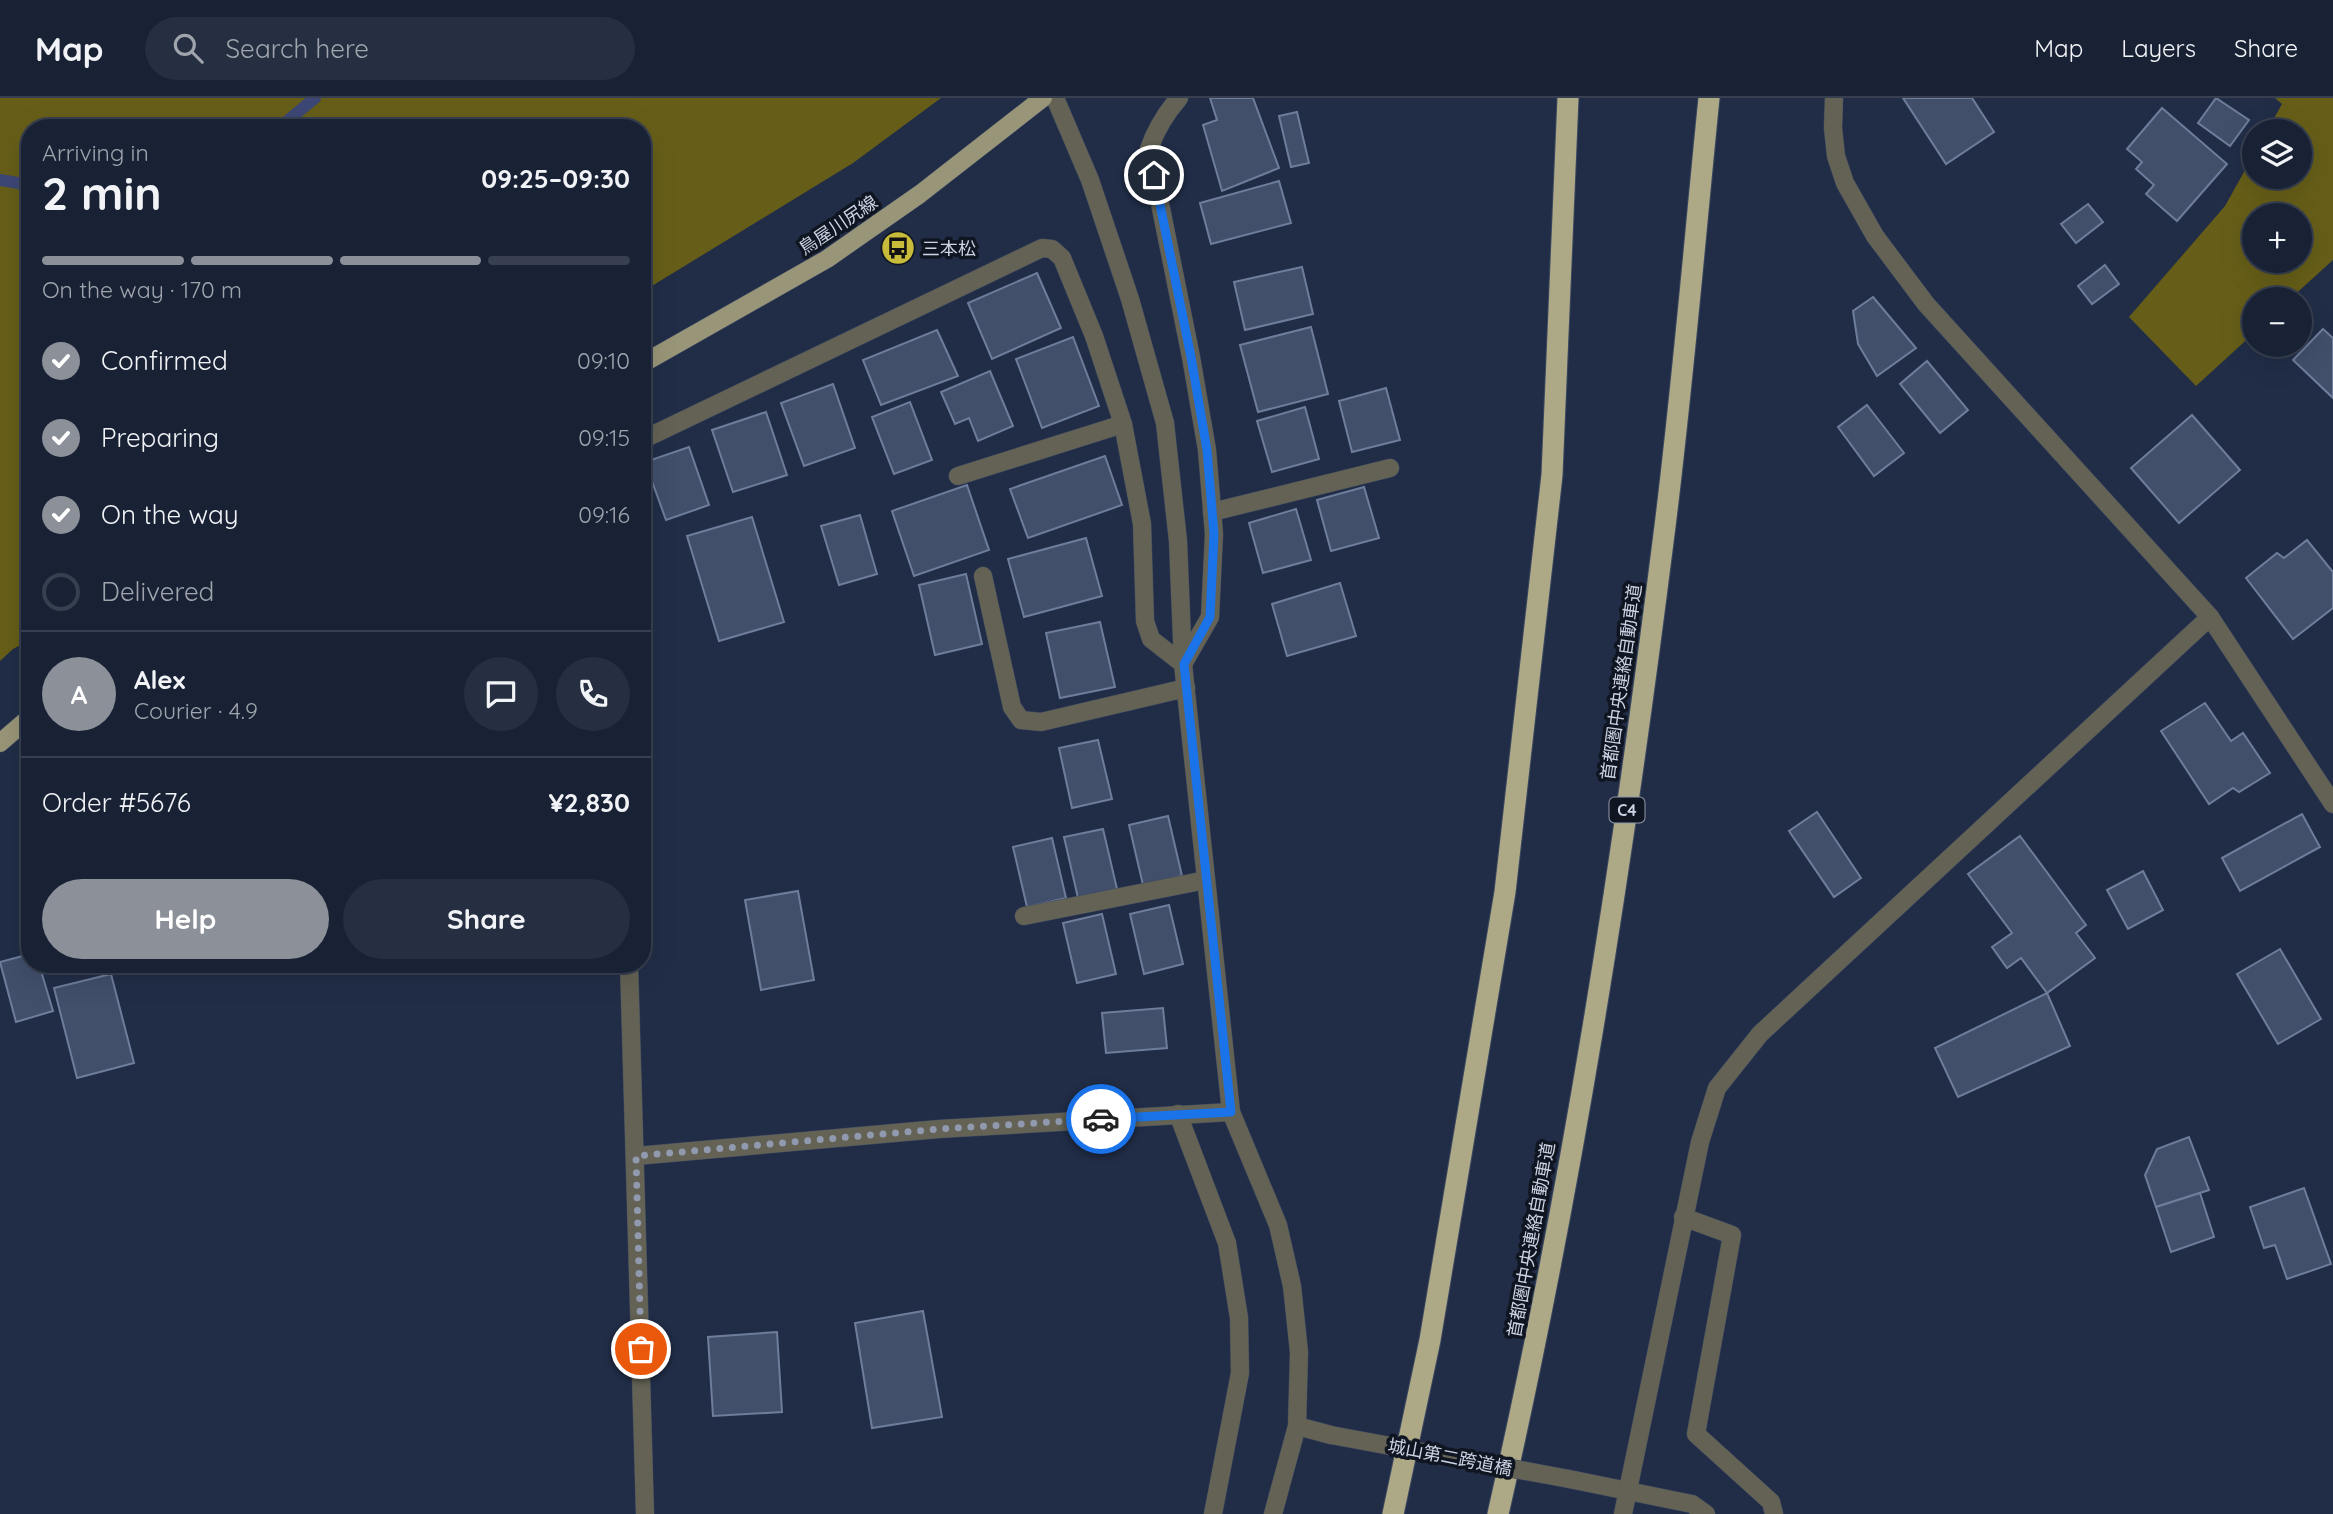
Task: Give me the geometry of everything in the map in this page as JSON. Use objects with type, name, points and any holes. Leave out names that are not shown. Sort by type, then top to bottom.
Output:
[{"type":"highway","points":[[1393,1514],[1430,1340],[1505,892],[1552,475],[1568,98]]},
{"type":"highway","name":"首都圏中央連絡自動車道","points":[[1498,1514],[1533,1360],[1612,918],[1664,539],[1709,98]]},
{"type":"main road","name":"鳥屋川尻線","points":[[651,359],[827,260],[920,194],[1043,98]]},
{"type":"main road","points":[[0,743],[21,725]]},
{"type":"street","points":[[1055,98],[1090,180],[1130,299],[1165,423],[1178,541],[1186,688],[1231,1112],[1278,1225],[1292,1286],[1299,1352],[1297,1426],[1273,1514]]},
{"type":"street","points":[[1179,98],[1167,111],[1149,149],[1207,450],[1214,574],[1210,617],[1184,664]]},
{"type":"street","points":[[1834,98],[1836,156],[1845,183],[1875,236],[1926,304],[2210,617],[2333,804]]},
{"type":"street","points":[[651,436],[1042,247],[1052,249],[1062,258],[1094,336],[1123,424],[1142,524],[1145,621],[1151,639],[1184,664]]},
{"type":"street","points":[[958,477],[1123,424]]},
{"type":"street","points":[[1212,512],[1390,468]]},
{"type":"street","points":[[983,576],[1013,707],[1021,720],[1041,722],[1186,688]]},
{"type":"street","points":[[1623,1514],[1683,1217],[1700,1142],[1717,1088],[1760,1034],[2210,617]]},
{"type":"street","points":[[1024,916],[1206,880]]},
{"type":"street","points":[[629,973],[645,1514]]},
{"type":"street","points":[[636,1156],[939,1129],[1231,1112]]},
{"type":"street","points":[[1178,1114],[1227,1243],[1239,1318],[1240,1373],[1213,1514]]},
{"type":"street","points":[[1683,1217],[1732,1235],[1696,1434],[1771,1502],[1774,1514]]},
{"type":"street","name":"城山第二跨道橋","points":[[1297,1426],[1331,1435],[1629,1490],[1692,1504],[1706,1514]]},
{"type":"shaded area","points":[[0,98],[941,98],[853,163],[651,286],[651,119],[21,119],[21,645],[0,661]]},
{"type":"shaded area","points":[[2275,98],[2333,98],[2333,260],[2303,287],[2242,287],[2242,344],[2196,386],[2129,317],[2225,206],[2242,176],[2242,189],[2312,189],[2312,119],[2274,119],[2282,104]]},
{"type":"building","points":[[1210,98],[1253,98],[1279,168],[1222,191],[1203,125],[1217,120]]},
{"type":"building","points":[[1903,98],[1972,98],[1994,132],[1946,164]]},
{"type":"building","points":[[2216,98],[2248,119],[2242,119],[2242,130],[2230,146],[2198,123]]},
{"type":"building","points":[[2162,108],[2227,164],[2177,221],[2146,194],[2154,185],[2136,169],[2142,162],[2127,149]]},
{"type":"building","points":[[1297,112],[1309,163],[1291,167],[1279,116]]},
{"type":"building","points":[[1279,181],[1291,223],[1211,244],[1200,203]]},
{"type":"building","points":[[2088,204],[2103,222],[2076,243],[2061,224]]},
{"type":"building","points":[[2105,265],[2119,284],[2092,304],[2078,286]]},
{"type":"building","points":[[1302,267],[1313,314],[1245,330],[1234,282]]},
{"type":"building","points":[[1037,273],[1061,328],[992,359],[968,303]]},
{"type":"building","points":[[1873,297],[1916,348],[1877,376],[1858,344],[1853,311]]},
{"type":"building","points":[[1311,327],[1328,394],[1258,412],[1240,345]]},
{"type":"building","points":[[2323,329],[2333,338],[2333,398],[2293,360],[2296,357],[2312,357],[2312,340]]},
{"type":"building","points":[[937,330],[958,376],[881,405],[863,360]]},
{"type":"building","points":[[1073,337],[1099,406],[1042,428],[1016,359]]},
{"type":"building","points":[[1927,361],[1968,410],[1940,433],[1900,384]]},
{"type":"building","points":[[990,371],[1013,426],[978,441],[969,418],[955,424],[941,392]]},
{"type":"building","points":[[833,384],[855,448],[804,466],[781,403]]},
{"type":"building","points":[[1386,388],[1400,440],[1352,452],[1339,401]]},
{"type":"building","points":[[910,402],[932,460],[894,474],[872,417]]},
{"type":"building","points":[[1867,405],[1904,453],[1874,476],[1838,427]]},
{"type":"building","points":[[1305,407],[1319,459],[1272,472],[1257,421]]},
{"type":"building","points":[[766,412],[787,475],[733,492],[712,430]]},
{"type":"building","points":[[2192,415],[2240,470],[2179,523],[2131,468]]},
{"type":"building","points":[[689,447],[709,505],[666,520],[651,479],[651,460]]},
{"type":"building","points":[[1105,456],[1122,505],[1028,538],[1010,489]]},
{"type":"building","points":[[967,485],[989,550],[914,576],[892,511]]},
{"type":"building","points":[[1364,487],[1379,538],[1331,551],[1317,500]]},
{"type":"building","points":[[1296,509],[1311,560],[1263,573],[1249,523]]},
{"type":"building","points":[[860,515],[877,574],[839,585],[821,526]]},
{"type":"building","points":[[752,517],[784,622],[719,641],[687,536]]},
{"type":"building","points":[[1086,538],[1102,596],[1024,617],[1008,559]]},
{"type":"building","points":[[2307,540],[2333,572],[2333,608],[2293,639],[2246,578],[2277,553],[2284,558]]},
{"type":"building","points":[[966,574],[982,644],[935,655],[919,585]]},
{"type":"building","points":[[1340,583],[1356,636],[1287,656],[1272,604]]},
{"type":"building","points":[[1100,622],[1115,687],[1060,698],[1046,633]]},
{"type":"building","points":[[2205,703],[2231,741],[2243,733],[2270,773],[2239,792],[2233,788],[2209,804],[2161,731]]},
{"type":"building","points":[[1098,740],[1112,799],[1072,808],[1059,748]]},
{"type":"building","points":[[1817,812],[1861,878],[1834,897],[1789,831]]},
{"type":"building","points":[[2302,814],[2320,847],[2240,891],[2222,858]]},
{"type":"building","points":[[1168,816],[1182,876],[1143,885],[1129,825]]},
{"type":"building","points":[[1103,829],[1117,889],[1078,898],[1064,837]]},
{"type":"building","points":[[2020,836],[2086,925],[2076,933],[2095,958],[2047,993],[2021,958],[2007,968],[1992,947],[2012,933],[1968,874]]},
{"type":"building","points":[[1052,838],[1066,898],[1027,907],[1013,847]]},
{"type":"building","points":[[2143,871],[2163,910],[2128,929],[2107,890]]},
{"type":"building","points":[[798,891],[814,980],[761,990],[745,900]]},
{"type":"building","points":[[1169,905],[1183,964],[1144,974],[1130,914]]},
{"type":"building","points":[[1102,914],[1116,974],[1077,983],[1063,923]]},
{"type":"building","points":[[2280,949],[2321,1019],[2278,1044],[2237,974]]},
{"type":"building","points":[[21,956],[21,973],[42,973],[53,1011],[16,1022],[0,962]]},
{"type":"building","points":[[111,974],[134,1063],[77,1078],[54,988]]},
{"type":"building","points":[[2047,993],[2070,1046],[1958,1097],[1935,1048]]},
{"type":"building","points":[[1163,1008],[1167,1048],[1106,1053],[1102,1013]]},
{"type":"building","points":[[2189,1137],[2209,1190],[2156,1207],[2145,1175],[2157,1149]]},
{"type":"building","points":[[2304,1188],[2331,1264],[2287,1279],[2275,1245],[2264,1248],[2250,1207]]},
{"type":"building","points":[[2200,1193],[2214,1237],[2171,1252],[2156,1207]]},
{"type":"building","points":[[923,1311],[942,1417],[872,1428],[855,1323]]},
{"type":"building","points":[[777,1332],[782,1412],[713,1416],[708,1337]]},
{"type":"waterway","points":[[290,119],[315,98]]},
{"type":"waterway","points":[[0,180],[21,184]]},
{"type":"way so far","points":[[641,1349],[636,1156],[939,1129],[1101,1119]]},
{"type":"place","name":"三本松","points":[[898,248]]},
{"type":"route","points":[[1101,1119],[1231,1112],[1184,664],[1210,617],[1214,534],[1207,450],[1154,175]]}]
